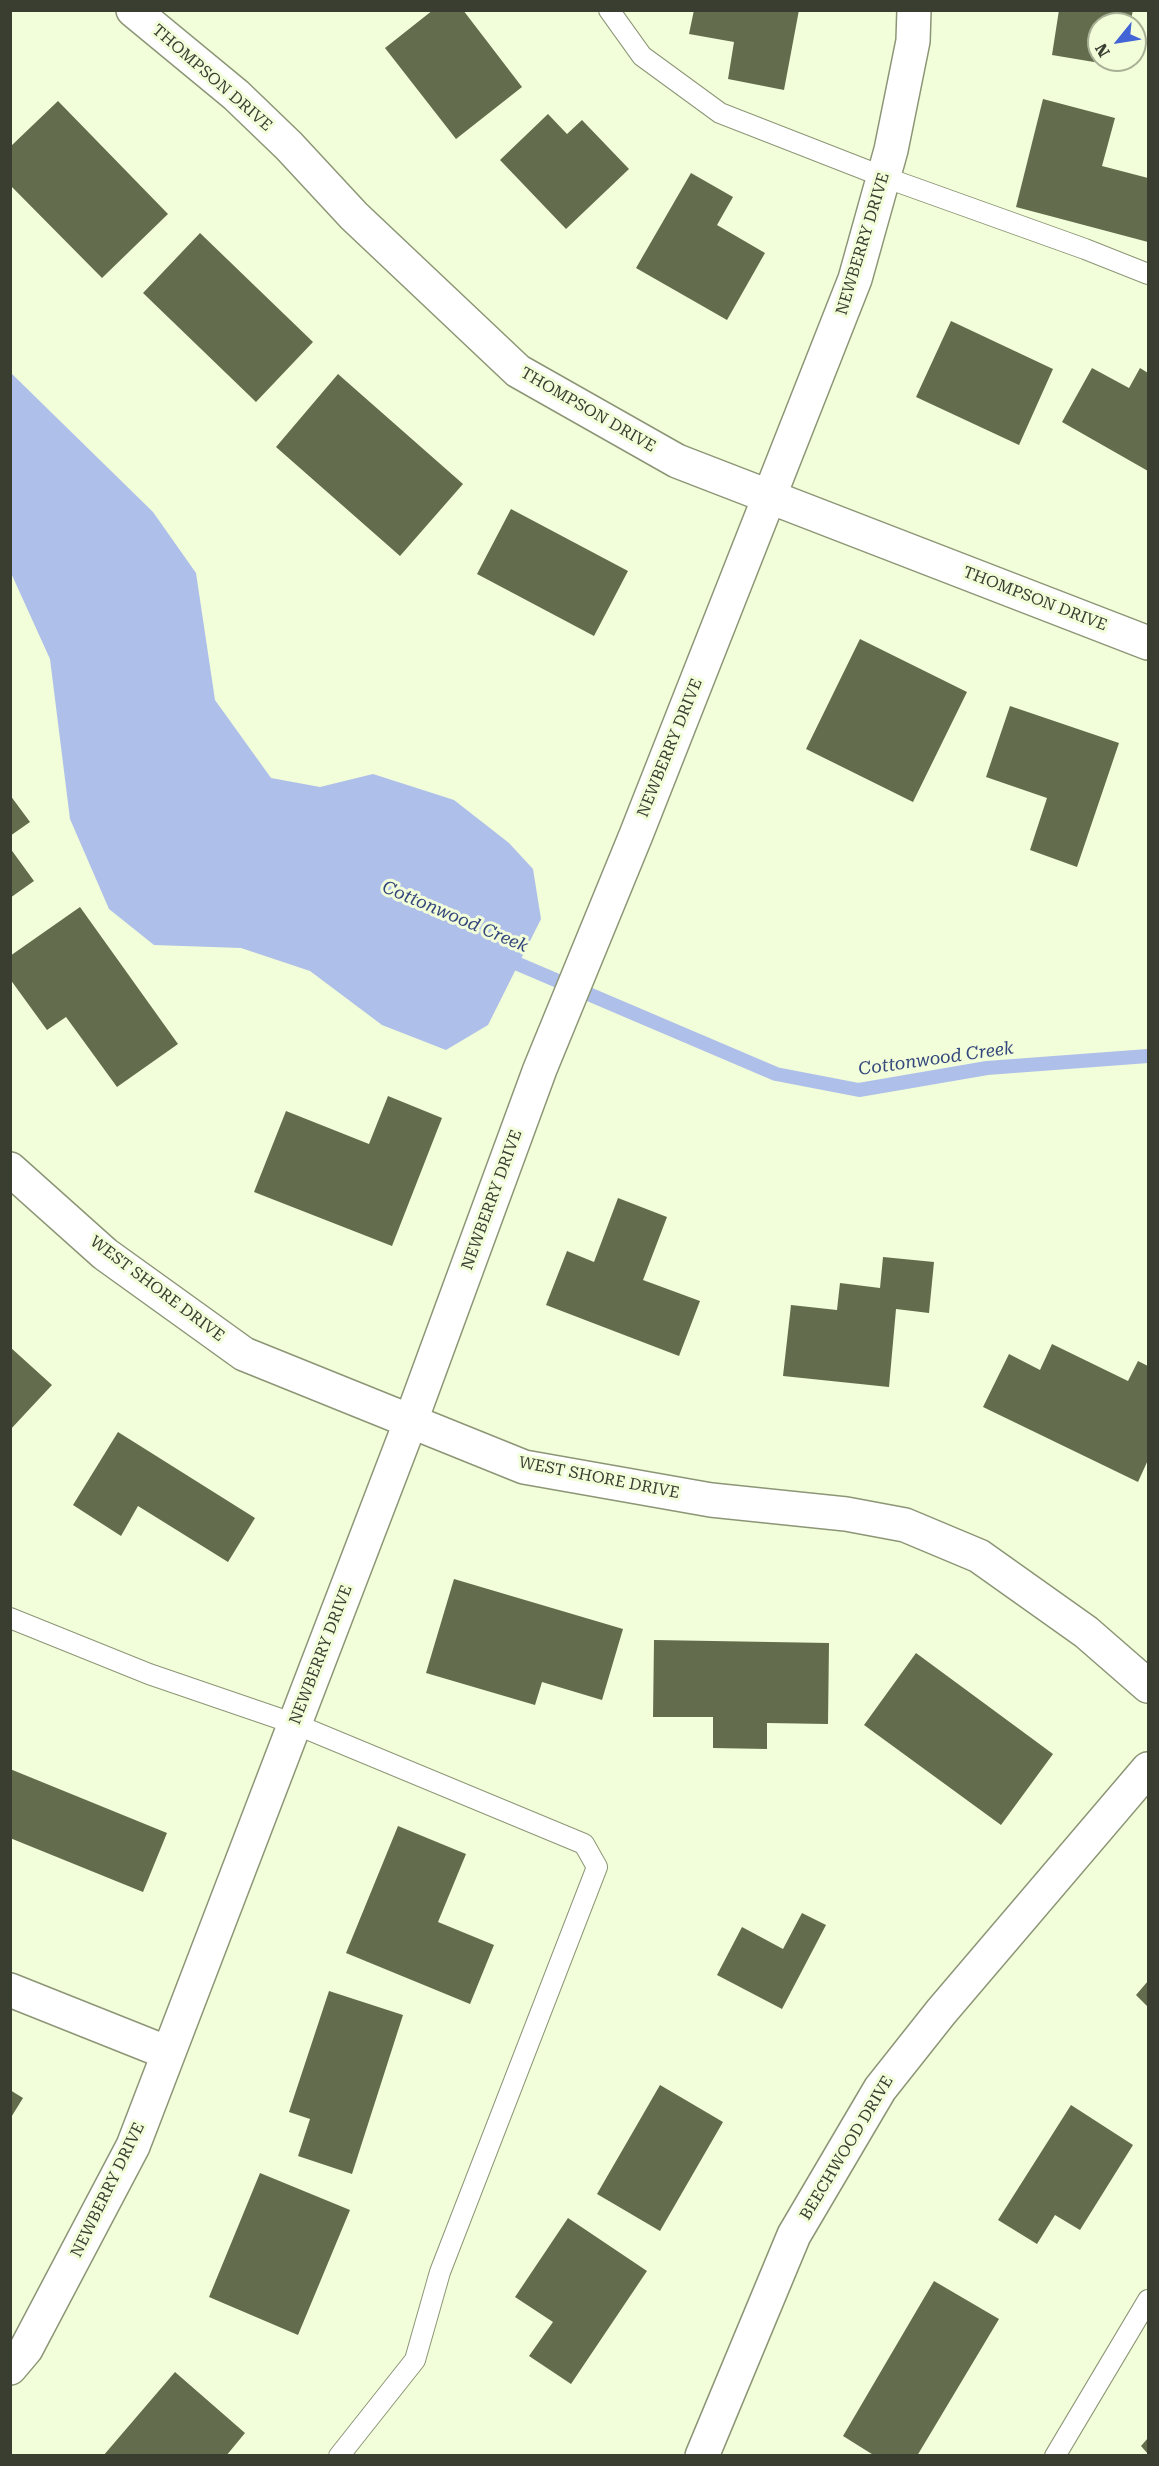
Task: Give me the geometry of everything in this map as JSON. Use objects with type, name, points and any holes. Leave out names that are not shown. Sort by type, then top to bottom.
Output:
[{"type":"street","name":"THOMPSON DRIVE","points":[[133,10],[236,95],[289,146],[354,216],[518,370],[677,461],[1149,643]]},
{"type":"street","name":"NEWBERRY DRIVE","points":[[10,2368],[26,2349],[133,2146],[410,1423],[540,1070],[636,835],[855,279],[884,177],[913,41],[914,10]]},
{"type":"street","name":"WEST SHORE DRIVE","points":[[10,1169],[105,1254],[244,1353],[410,1423],[524,1467],[711,1500],[846,1514],[905,1525],[979,1556],[1086,1632],[1149,1686]]},
{"type":"street","name":"BEECHWOOD DRIVE","points":[[702,2456],[794,2235],[880,2089],[941,2012],[1149,1769]]},
{"type":"street","points":[[10,1990],[168,2053]]},
{"type":"lane","points":[[609,10],[642,56],[720,112],[884,177],[1149,274]]},
{"type":"lane","points":[[10,1618],[149,1674],[295,1724],[584,1844],[597,1867],[440,2272],[415,2360],[339,2456]]},
{"type":"lane","points":[[1055,2456],[1149,2300]]},
{"type":"water","points":[[11,373],[153,512],[196,573],[215,700],[271,778],[320,787],[373,774],[454,800],[509,843],[533,869],[541,919],[488,1025],[446,1050],[382,1025],[310,971],[241,948],[154,945],[109,909],[70,819],[50,659],[11,573]]},
{"type":"building","points":[[433,10],[463,10],[522,87],[456,139],[385,48]]},
{"type":"building","points":[[694,10],[799,10],[784,90],[728,79],[734,42],[689,34]]},
{"type":"building","points":[[1059,10],[1133,10],[1133,12],[1087,12],[1087,61],[1052,55]]},
{"type":"building","points":[[1043,99],[1115,118],[1102,166],[1148,178],[1148,242],[1016,207]]},
{"type":"building","points":[[58,101],[168,214],[102,278],[10,185],[10,147]]},
{"type":"building","points":[[548,114],[567,134],[582,120],[629,169],[566,229],[500,160]]},
{"type":"building","points":[[691,173],[733,197],[717,225],[765,253],[727,320],[636,268]]},
{"type":"building","points":[[200,233],[313,342],[256,402],[143,293]]},
{"type":"building","points":[[951,321],[1053,369],[1019,445],[916,397]]},
{"type":"building","points":[[1092,368],[1129,388],[1140,368],[1148,373],[1148,471],[1062,422]]},
{"type":"building","points":[[338,374],[463,484],[400,556],[276,447]]},
{"type":"building","points":[[511,509],[628,571],[594,636],[477,574]]},
{"type":"building","points":[[860,639],[967,692],[913,802],[806,749]]},
{"type":"building","points":[[1010,706],[1119,743],[1077,867],[1030,850],[1047,798],[986,777]]},
{"type":"building","points":[[10,795],[30,822],[10,836]]},
{"type":"building","points":[[10,848],[34,881],[10,898]]},
{"type":"building","points":[[80,907],[178,1044],[117,1087],[66,1017],[47,1030],[10,979],[10,956]]},
{"type":"building","points":[[388,1096],[442,1118],[392,1246],[254,1192],[286,1111],[369,1144]]},
{"type":"building","points":[[618,1198],[667,1217],[643,1280],[700,1301],[679,1356],[546,1305],[567,1251],[594,1262]]},
{"type":"building","points":[[883,1257],[934,1262],[929,1313],[896,1309],[889,1387],[783,1376],[791,1305],[837,1310],[840,1283],[880,1288]]},
{"type":"building","points":[[1052,1344],[1128,1381],[1138,1361],[1148,1366],[1148,1460],[1138,1482],[983,1407],[1009,1354],[1040,1370]]},
{"type":"building","points":[[10,1347],[52,1385],[10,1430]]},
{"type":"building","points":[[118,1432],[255,1518],[228,1562],[138,1506],[121,1536],[73,1505]]},
{"type":"building","points":[[454,1579],[623,1629],[602,1700],[542,1682],[535,1705],[426,1673]]},
{"type":"building","points":[[654,1640],[829,1643],[828,1724],[767,1723],[767,1749],[713,1748],[713,1717],[653,1717]]},
{"type":"building","points":[[916,1653],[1053,1754],[1001,1825],[864,1725]]},
{"type":"building","points":[[10,1769],[167,1833],[143,1892],[10,1838]]},
{"type":"building","points":[[398,1826],[466,1854],[438,1922],[494,1945],[470,2004],[346,1953]]},
{"type":"building","points":[[802,1913],[826,1925],[782,2009],[717,1975],[742,1927],[783,1949]]},
{"type":"building","points":[[1148,1981],[1148,2007],[1136,1995]]},
{"type":"building","points":[[329,1991],[403,2015],[352,2174],[298,2156],[310,2119],[289,2112]]},
{"type":"building","points":[[660,2085],[723,2122],[660,2231],[597,2194]]},
{"type":"building","points":[[10,2090],[23,2098],[10,2119]]},
{"type":"building","points":[[1071,2105],[1133,2145],[1080,2230],[1055,2215],[1037,2244],[998,2220]]},
{"type":"building","points":[[260,2173],[350,2210],[298,2335],[209,2297]]},
{"type":"building","points":[[568,2218],[647,2271],[571,2384],[529,2356],[553,2322],[515,2297]]},
{"type":"building","points":[[934,2281],[999,2319],[917,2456],[875,2456],[843,2436]]},
{"type":"building","points":[[175,2372],[245,2433],[226,2456],[103,2456]]},
{"type":"building","points":[[1148,2438],[1148,2454],[1141,2446]]},
{"type":"waterway","name":"Cottonwood Creek","points":[[504,958],[776,1074],[859,1090],[987,1068],[1148,1056]]}]
